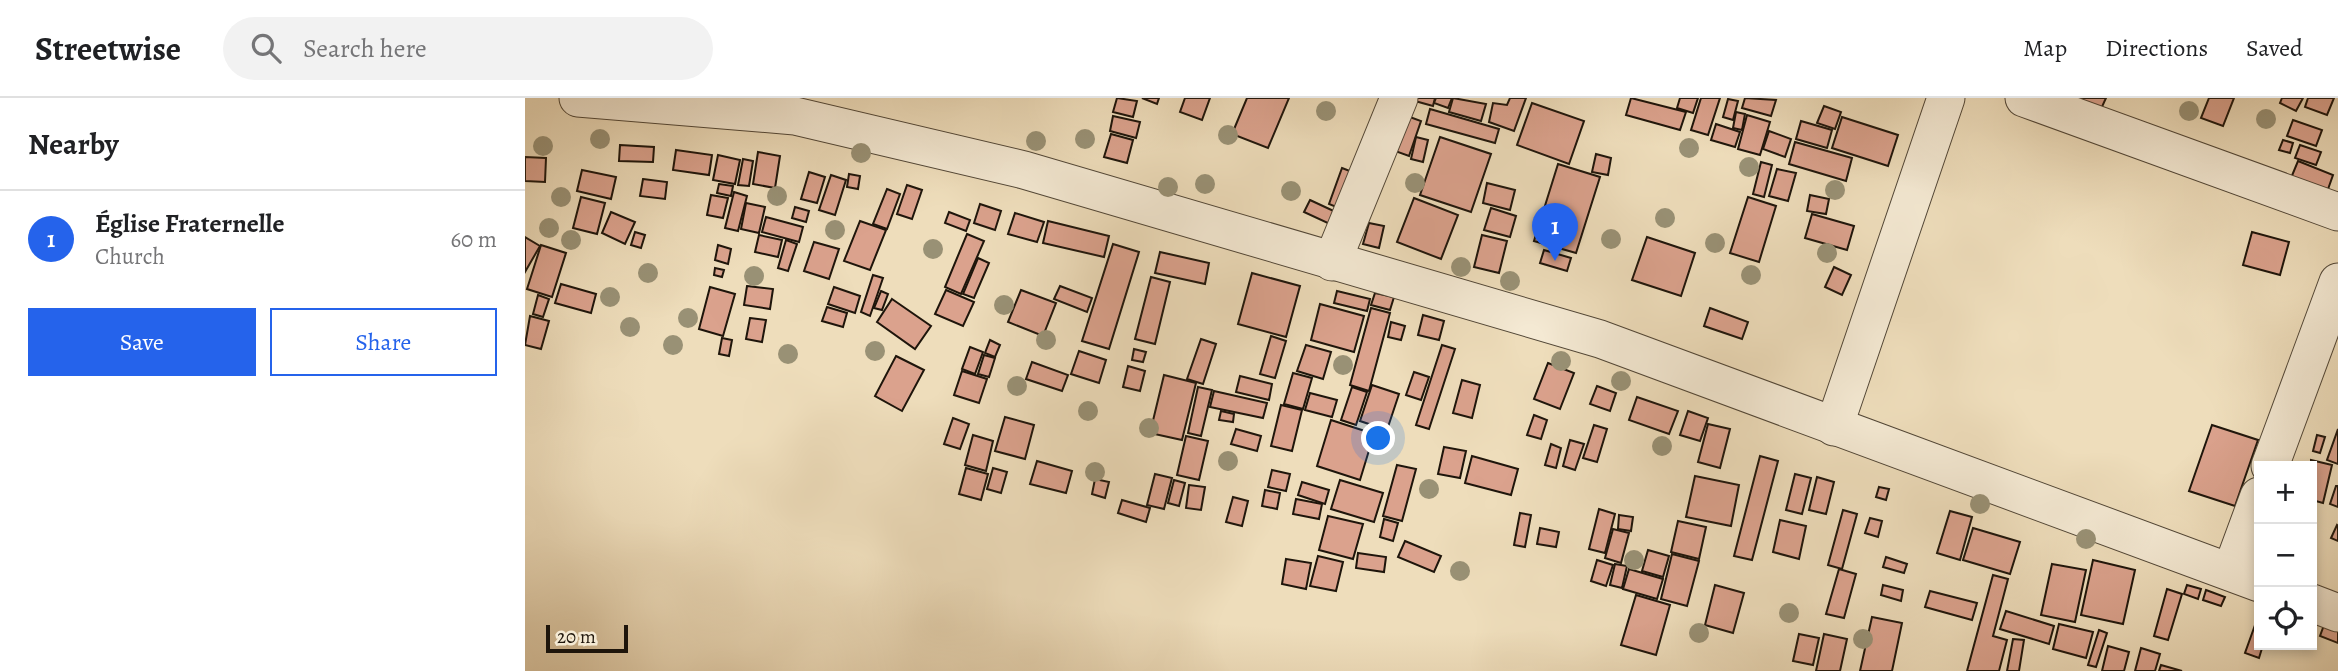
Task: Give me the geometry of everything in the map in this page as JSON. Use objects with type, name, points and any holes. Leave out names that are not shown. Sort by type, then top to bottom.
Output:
[{"type":"street","points":[[578,98],[795,116],[1024,170],[1600,339],[2245,577],[2254,524]]},
{"type":"street","points":[[1332,262],[1399,98]]},
{"type":"street","points":[[1834,427],[1946,98]]},
{"type":"street","points":[[2024,98],[2338,212]]},
{"type":"street","points":[[2272,461],[2338,282]]},
{"type":"street","points":[[2317,605],[2338,613]]},
{"type":"building","points":[[1117,98],[1137,101],[1133,117],[1113,112]]},
{"type":"building","points":[[1142,98],[1159,98],[1157,104]]},
{"type":"building","points":[[1185,98],[1210,98],[1202,120],[1180,112]]},
{"type":"building","points":[[1247,98],[1289,98],[1268,148],[1232,134]]},
{"type":"building","points":[[1416,98],[1435,98],[1433,106],[1415,101]]},
{"type":"building","points":[[1436,98],[1452,98],[1448,108],[1434,103]]},
{"type":"building","points":[[1453,98],[1486,104],[1481,121],[1449,112]]},
{"type":"building","points":[[1510,98],[1526,98],[1514,131],[1489,122],[1493,103],[1507,105]]},
{"type":"building","points":[[1631,98],[1686,112],[1680,130],[1626,115]]},
{"type":"building","points":[[1680,98],[1698,98],[1693,113],[1677,108]]},
{"type":"building","points":[[1701,98],[1720,98],[1708,135],[1691,130]]},
{"type":"building","points":[[1745,98],[1776,100],[1771,116],[1742,108]]},
{"type":"building","points":[[2077,98],[2106,98],[2101,109]]},
{"type":"building","points":[[2209,98],[2234,98],[2223,126],[2201,118]]},
{"type":"building","points":[[2282,98],[2303,98],[2296,111],[2280,103]]},
{"type":"building","points":[[2308,98],[2334,98],[2327,115],[2305,107]]},
{"type":"building","points":[[1728,99],[1738,101],[1733,120],[1723,117]]},
{"type":"building","points":[[1532,103],[1584,121],[1569,164],[1517,145]]},
{"type":"building","points":[[1824,106],[1841,112],[1835,129],[1817,123]]},
{"type":"building","points":[[1430,109],[1499,129],[1495,143],[1426,124]]},
{"type":"building","points":[[1736,112],[1745,114],[1742,130],[1733,128]]},
{"type":"building","points":[[1747,115],[1770,122],[1760,155],[1738,149]]},
{"type":"building","points":[[1113,116],[1140,122],[1136,138],[1110,131]]},
{"type":"building","points":[[1407,116],[1421,121],[1409,156],[1395,151]]},
{"type":"building","points":[[1842,117],[1898,135],[1888,166],[1832,148]]},
{"type":"building","points":[[2293,120],[2322,130],[2316,146],[2287,136]]},
{"type":"building","points":[[1801,121],[1832,130],[1827,148],[1796,139]]},
{"type":"building","points":[[1716,124],[1740,132],[1735,147],[1711,140]]},
{"type":"building","points":[[1769,131],[1791,139],[1785,157],[1763,149]]},
{"type":"building","points":[[1111,134],[1133,140],[1127,163],[1104,157]]},
{"type":"building","points":[[1416,137],[1428,140],[1423,162],[1411,159]]},
{"type":"building","points":[[1440,137],[1491,154],[1471,212],[1420,195]]},
{"type":"building","points":[[2283,140],[2293,143],[2290,153],[2279,150]]},
{"type":"building","points":[[1795,142],[1852,158],[1846,181],[1789,164]]},
{"type":"building","points":[[620,145],[654,147],[653,162],[619,161]]},
{"type":"building","points":[[2300,145],[2321,152],[2316,165],[2295,158]]},
{"type":"building","points":[[676,150],[712,155],[709,175],[673,170]]},
{"type":"building","points":[[758,152],[780,156],[775,188],[753,184]]},
{"type":"building","points":[[1596,154],[1611,158],[1608,175],[1592,172]]},
{"type":"building","points":[[718,155],[740,160],[735,184],[713,180]]},
{"type":"building","points":[[525,157],[546,158],[545,182],[525,181]]},
{"type":"building","points":[[743,159],[753,161],[749,186],[738,185]]},
{"type":"building","points":[[2298,161],[2333,175],[2327,192],[2291,178]]},
{"type":"building","points":[[1761,162],[1772,165],[1764,197],[1753,194]]},
{"type":"building","points":[[1558,164],[1600,177],[1576,253],[1534,241]]},
{"type":"building","points":[[1342,168],[1355,173],[1341,209],[1329,204]]},
{"type":"building","points":[[1777,169],[1796,173],[1788,201],[1769,196]]},
{"type":"building","points":[[582,170],[616,177],[611,199],[577,191]]},
{"type":"building","points":[[809,172],[825,177],[817,203],[801,199]]},
{"type":"building","points":[[849,174],[860,176],[858,189],[847,187]]},
{"type":"building","points":[[831,175],[846,180],[835,215],[819,210]]},
{"type":"building","points":[[643,179],[667,182],[665,199],[640,196]]},
{"type":"building","points":[[1487,183],[1515,190],[1510,210],[1483,203]]},
{"type":"building","points":[[719,184],[733,186],[731,196],[717,193]]},
{"type":"building","points":[[907,185],[922,190],[912,219],[897,214]]},
{"type":"building","points":[[887,189],[900,194],[887,229],[873,224]]},
{"type":"building","points":[[734,192],[747,196],[738,231],[725,228]]},
{"type":"building","points":[[711,195],[728,198],[723,218],[707,215]]},
{"type":"building","points":[[1810,195],[1829,199],[1826,214],[1807,211]]},
{"type":"building","points":[[581,197],[605,203],[597,234],[573,228]]},
{"type":"building","points":[[1748,197],[1776,206],[1759,262],[1730,253]]},
{"type":"building","points":[[1414,198],[1458,215],[1441,259],[1397,242]]},
{"type":"building","points":[[1310,200],[1338,213],[1332,225],[1304,212]]},
{"type":"building","points":[[746,203],[765,207],[759,233],[741,229]]},
{"type":"building","points":[[980,204],[1001,211],[995,230],[974,223]]},
{"type":"building","points":[[795,207],[809,211],[806,222],[792,218]]},
{"type":"building","points":[[1491,208],[1516,216],[1510,237],[1484,230]]},
{"type":"building","points":[[611,212],[635,222],[625,244],[602,233]]},
{"type":"building","points":[[949,212],[970,220],[966,231],[945,223]]},
{"type":"building","points":[[1015,213],[1044,222],[1037,242],[1008,234]]},
{"type":"building","points":[[1812,214],[1854,226],[1847,250],[1805,238]]},
{"type":"building","points":[[766,217],[803,227],[799,242],[762,232]]},
{"type":"building","points":[[860,221],[886,230],[870,270],[844,261]]},
{"type":"building","points":[[1048,221],[1109,236],[1104,257],[1043,243]]},
{"type":"building","points":[[1369,223],[1384,226],[1379,248],[1363,244]]},
{"type":"building","points":[[635,232],[645,235],[641,248],[631,245]]},
{"type":"building","points":[[2252,232],[2289,242],[2280,275],[2243,265]]},
{"type":"building","points":[[967,234],[984,241],[961,294],[945,287]]},
{"type":"building","points":[[759,235],[782,240],[778,257],[755,252]]},
{"type":"building","points":[[1482,235],[1507,241],[1499,273],[1474,267]]},
{"type":"building","points":[[525,237],[540,246],[525,272]]},
{"type":"building","points":[[1647,237],[1695,253],[1681,296],[1632,280]]},
{"type":"building","points":[[786,240],[797,244],[788,271],[778,268]]},
{"type":"building","points":[[814,242],[839,249],[829,279],[804,271]]},
{"type":"building","points":[[1113,244],[1139,252],[1109,349],[1082,341]]},
{"type":"building","points":[[541,245],[566,253],[552,297],[527,289]]},
{"type":"building","points":[[718,245],[731,249],[728,264],[715,260]]},
{"type":"building","points":[[1544,250],[1571,258],[1567,271],[1540,263]]},
{"type":"building","points":[[1160,252],[1209,263],[1205,284],[1155,273]]},
{"type":"building","points":[[978,258],[989,263],[974,298],[963,294]]},
{"type":"building","points":[[1834,267],[1851,275],[1842,295],[1825,287]]},
{"type":"building","points":[[715,268],[724,270],[722,277],[714,275]]},
{"type":"building","points":[[1252,273],[1300,286],[1286,337],[1238,324]]},
{"type":"building","points":[[873,275],[883,278],[870,316],[861,312]]},
{"type":"building","points":[[1151,277],[1170,282],[1155,344],[1135,339]]},
{"type":"building","points":[[561,284],[596,294],[591,313],[555,303]]},
{"type":"building","points":[[747,286],[773,289],[770,309],[744,305]]},
{"type":"building","points":[[1060,286],[1092,298],[1087,312],[1054,299]]},
{"type":"building","points":[[710,287],[735,294],[723,336],[699,329]]},
{"type":"building","points":[[834,287],[860,296],[855,313],[828,304]]},
{"type":"building","points":[[946,290],[974,302],[963,326],[935,314]]},
{"type":"building","points":[[1021,290],[1056,303],[1043,336],[1008,322]]},
{"type":"building","points":[[881,291],[888,294],[882,310],[874,308]]},
{"type":"building","points":[[1337,291],[1370,299],[1367,311],[1334,303]]},
{"type":"building","points":[[1375,293],[1394,297],[1390,310],[1371,305]]},
{"type":"building","points":[[538,295],[549,299],[543,317],[533,314]]},
{"type":"building","points":[[892,299],[931,326],[915,349],[877,322]]},
{"type":"building","points":[[1320,304],[1364,316],[1354,352],[1311,340]]},
{"type":"building","points":[[827,307],[847,313],[843,327],[822,321]]},
{"type":"building","points":[[1371,308],[1390,313],[1369,391],[1350,385]]},
{"type":"building","points":[[1710,308],[1748,322],[1742,339],[1704,326]]},
{"type":"building","points":[[1423,315],[1444,321],[1439,340],[1418,335]]},
{"type":"building","points":[[530,316],[549,321],[541,349],[525,345]]},
{"type":"building","points":[[750,318],[766,320],[762,342],[746,339]]},
{"type":"building","points":[[1391,322],[1405,326],[1401,340],[1388,337]]},
{"type":"building","points":[[1271,336],[1286,341],[1275,378],[1260,374]]},
{"type":"building","points":[[722,338],[732,340],[729,356],[719,354]]},
{"type":"building","points":[[1201,339],[1216,344],[1203,384],[1187,379]]},
{"type":"building","points":[[990,340],[1000,345],[995,357],[985,353]]},
{"type":"building","points":[[1306,345],[1331,352],[1323,379],[1297,371]]},
{"type":"building","points":[[1442,345],[1455,349],[1429,429],[1416,425]]},
{"type":"building","points":[[970,347],[983,352],[975,374],[962,369]]},
{"type":"building","points":[[1134,349],[1146,352],[1143,362],[1132,360]]},
{"type":"building","points":[[1079,351],[1106,360],[1099,383],[1071,374]]},
{"type":"building","points":[[984,355],[995,358],[989,377],[978,374]]},
{"type":"building","points":[[896,356],[924,370],[902,411],[875,396]]},
{"type":"building","points":[[1032,362],[1068,375],[1062,391],[1026,379]]},
{"type":"building","points":[[1548,363],[1574,373],[1560,409],[1534,399]]},
{"type":"building","points":[[1128,366],[1145,371],[1140,391],[1123,387]]},
{"type":"building","points":[[962,371],[987,379],[979,403],[954,395]]},
{"type":"building","points":[[1414,372],[1429,377],[1421,400],[1406,395]]},
{"type":"building","points":[[1293,373],[1312,378],[1303,409],[1284,404]]},
{"type":"building","points":[[1164,375],[1196,383],[1182,440],[1150,433]]},
{"type":"building","points":[[1240,376],[1272,384],[1269,400],[1236,392]]},
{"type":"building","points":[[1462,380],[1480,385],[1472,418],[1453,413]]},
{"type":"building","points":[[1372,385],[1399,394],[1387,430],[1360,421]]},
{"type":"building","points":[[1597,386],[1616,393],[1610,411],[1590,404]]},
{"type":"building","points":[[1198,387],[1212,390],[1201,436],[1188,433]]},
{"type":"building","points":[[1352,387],[1367,392],[1356,425],[1341,420]]},
{"type":"building","points":[[1214,391],[1267,403],[1263,418],[1210,407]]},
{"type":"building","points":[[1310,393],[1337,400],[1332,417],[1305,410]]},
{"type":"building","points":[[1637,397],[1678,411],[1669,434],[1629,420]]},
{"type":"building","points":[[1281,405],[1302,410],[1292,451],[1271,446]]},
{"type":"building","points":[[1221,411],[1234,414],[1233,422],[1219,420]]},
{"type":"building","points":[[1688,411],[1708,418],[1700,441],[1680,435]]},
{"type":"building","points":[[1534,415],[1547,420],[1541,439],[1527,435]]},
{"type":"building","points":[[1005,417],[1034,425],[1025,459],[995,451]]},
{"type":"building","points":[[953,418],[969,424],[960,449],[944,444]]},
{"type":"building","points":[[1331,420],[1374,434],[1360,480],[1317,466]]},
{"type":"building","points":[[1708,424],[1730,429],[1720,468],[1698,462]]},
{"type":"building","points":[[1594,425],[1607,429],[1597,462],[1583,458]]},
{"type":"building","points":[[2212,425],[2258,440],[2235,506],[2189,491]]},
{"type":"building","points":[[1236,429],[1261,436],[1257,451],[1231,444]]},
{"type":"building","points":[[2338,429],[2338,464],[2327,460]]},
{"type":"building","points":[[973,435],[993,441],[986,471],[965,465]]},
{"type":"building","points":[[2317,435],[2325,437],[2320,453],[2313,451]]},
{"type":"building","points":[[1186,436],[1208,441],[1199,480],[1177,475]]},
{"type":"building","points":[[1570,440],[1584,444],[1575,470],[1563,466]]},
{"type":"building","points":[[1551,444],[1561,448],[1556,468],[1545,465]]},
{"type":"building","points":[[1444,447],[1466,451],[1460,478],[1438,474]]},
{"type":"building","points":[[1472,456],[1518,469],[1511,495],[1465,483]]},
{"type":"building","points":[[1760,456],[1778,461],[1752,560],[1734,556]]},
{"type":"building","points":[[1037,461],[1072,471],[1066,493],[1030,484]]},
{"type":"building","points":[[2317,461],[2332,465],[2323,503],[2317,501]]},
{"type":"building","points":[[1397,465],[1416,469],[1402,521],[1383,516]]},
{"type":"building","points":[[966,468],[988,474],[981,500],[959,494]]},
{"type":"building","points":[[993,468],[1007,472],[1001,493],[987,489]]},
{"type":"building","points":[[1272,470],[1290,474],[1286,491],[1268,487]]},
{"type":"building","points":[[1155,474],[1172,478],[1164,509],[1147,505]]},
{"type":"building","points":[[1795,474],[1811,478],[1802,514],[1786,510]]},
{"type":"building","points":[[1695,476],[1739,485],[1731,526],[1686,517]]},
{"type":"building","points":[[1817,477],[1834,482],[1826,514],[1809,510]]},
{"type":"building","points":[[1095,479],[1109,482],[1105,498],[1092,494]]},
{"type":"building","points":[[1174,480],[1185,483],[1179,506],[1168,503]]},
{"type":"building","points":[[1340,480],[1383,493],[1374,522],[1331,509]]},
{"type":"building","points":[[1302,482],[1329,490],[1325,504],[1298,495]]},
{"type":"building","points":[[1189,485],[1205,487],[1201,510],[1186,508]]},
{"type":"building","points":[[2338,486],[2338,507],[2330,504]]},
{"type":"building","points":[[1879,487],[1889,489],[1886,500],[1876,497]]},
{"type":"building","points":[[1265,490],[1280,493],[1277,509],[1262,506]]},
{"type":"building","points":[[1233,497],[1248,501],[1242,526],[1226,522]]},
{"type":"building","points":[[1296,499],[1322,504],[1319,519],[1293,514]]},
{"type":"building","points":[[1122,500],[1150,508],[1146,522],[1118,513]]},
{"type":"building","points":[[1599,509],[1615,514],[1605,553],[1589,549]]},
{"type":"building","points":[[1843,510],[1857,514],[1842,569],[1828,565]]},
{"type":"building","points":[[1950,511],[1972,517],[1960,560],[1937,553]]},
{"type":"building","points":[[1520,513],[1531,515],[1525,547],[1514,545]]},
{"type":"building","points":[[1619,515],[1633,517],[1631,531],[1618,529]]},
{"type":"building","points":[[1328,516],[1363,524],[1353,559],[1319,550]]},
{"type":"building","points":[[1870,518],[1882,521],[1878,537],[1865,533]]},
{"type":"building","points":[[1384,519],[1398,523],[1393,541],[1380,537]]},
{"type":"building","points":[[1780,520],[1806,526],[1799,559],[1773,552]]},
{"type":"building","points":[[1678,521],[1706,527],[1699,559],[1671,552]]},
{"type":"building","points":[[2338,526],[2338,541],[2331,538]]},
{"type":"building","points":[[1540,528],[1559,532],[1556,547],[1537,544]]},
{"type":"building","points":[[1973,528],[2020,542],[2010,574],[1963,560]]},
{"type":"building","points":[[1613,529],[1629,533],[1621,563],[1605,558]]},
{"type":"building","points":[[1405,541],[1441,556],[1434,572],[1398,557]]},
{"type":"building","points":[[1648,550],[1669,556],[1663,577],[1642,571]]},
{"type":"building","points":[[1358,553],[1386,557],[1384,572],[1356,568]]},
{"type":"building","points":[[1672,554],[1699,561],[1687,606],[1661,599]]},
{"type":"building","points":[[1318,556],[1343,562],[1336,591],[1310,586]]},
{"type":"building","points":[[1886,557],[1907,564],[1904,573],[1883,567]]},
{"type":"building","points":[[1286,559],[1311,563],[1306,589],[1282,584]]},
{"type":"building","points":[[1597,560],[1613,565],[1606,586],[1591,581]]},
{"type":"building","points":[[2093,560],[2135,570],[2123,624],[2081,615]]},
{"type":"building","points":[[1615,564],[1627,566],[1622,588],[1610,585]]},
{"type":"building","points":[[2052,564],[2086,570],[2075,622],[2041,615]]},
{"type":"building","points":[[1629,569],[1663,579],[1657,599],[1623,589]]},
{"type":"building","points":[[1839,569],[1856,574],[1844,618],[1826,614]]},
{"type":"building","points":[[1993,575],[2008,579],[1993,636],[2007,640],[1999,671],[1967,671]]},
{"type":"building","points":[[1715,585],[1744,593],[1733,633],[1705,625]]},
{"type":"building","points":[[1883,585],[1903,590],[1901,601],[1881,595]]},
{"type":"building","points":[[2187,585],[2201,589],[2198,599],[2184,594]]},
{"type":"building","points":[[2167,589],[2182,594],[2168,640],[2154,636]]},
{"type":"building","points":[[2206,590],[2225,597],[2221,606],[2203,600]]},
{"type":"building","points":[[1930,591],[1977,603],[1972,620],[1925,607]]},
{"type":"building","points":[[1636,595],[1670,605],[1656,655],[1621,645]]},
{"type":"building","points":[[2006,611],[2054,626],[2049,644],[2000,629]]},
{"type":"building","points":[[1872,617],[1902,623],[1892,671],[1860,671]]},
{"type":"building","points":[[2059,624],[2093,632],[2086,658],[2053,649]]},
{"type":"building","points":[[2324,625],[2338,631],[2338,643],[2320,636]]},
{"type":"building","points":[[2254,628],[2254,650],[2261,650],[2259,658],[2245,653]]},
{"type":"building","points":[[2099,630],[2107,633],[2096,667],[2088,665]]},
{"type":"building","points":[[1799,634],[1819,638],[1813,665],[1793,661]]},
{"type":"building","points":[[1824,634],[1847,639],[1840,671],[1816,671]]},
{"type":"building","points":[[2013,639],[2024,640],[2019,671],[2007,671]]},
{"type":"building","points":[[2108,646],[2129,652],[2124,671],[2102,671]]},
{"type":"building","points":[[2141,648],[2160,654],[2155,671],[2135,671]]},
{"type":"building","points":[[2161,665],[2182,671],[2159,671]]},
{"type":"place","name":"Église Fraternelle","points":[[1555,261]]}]
